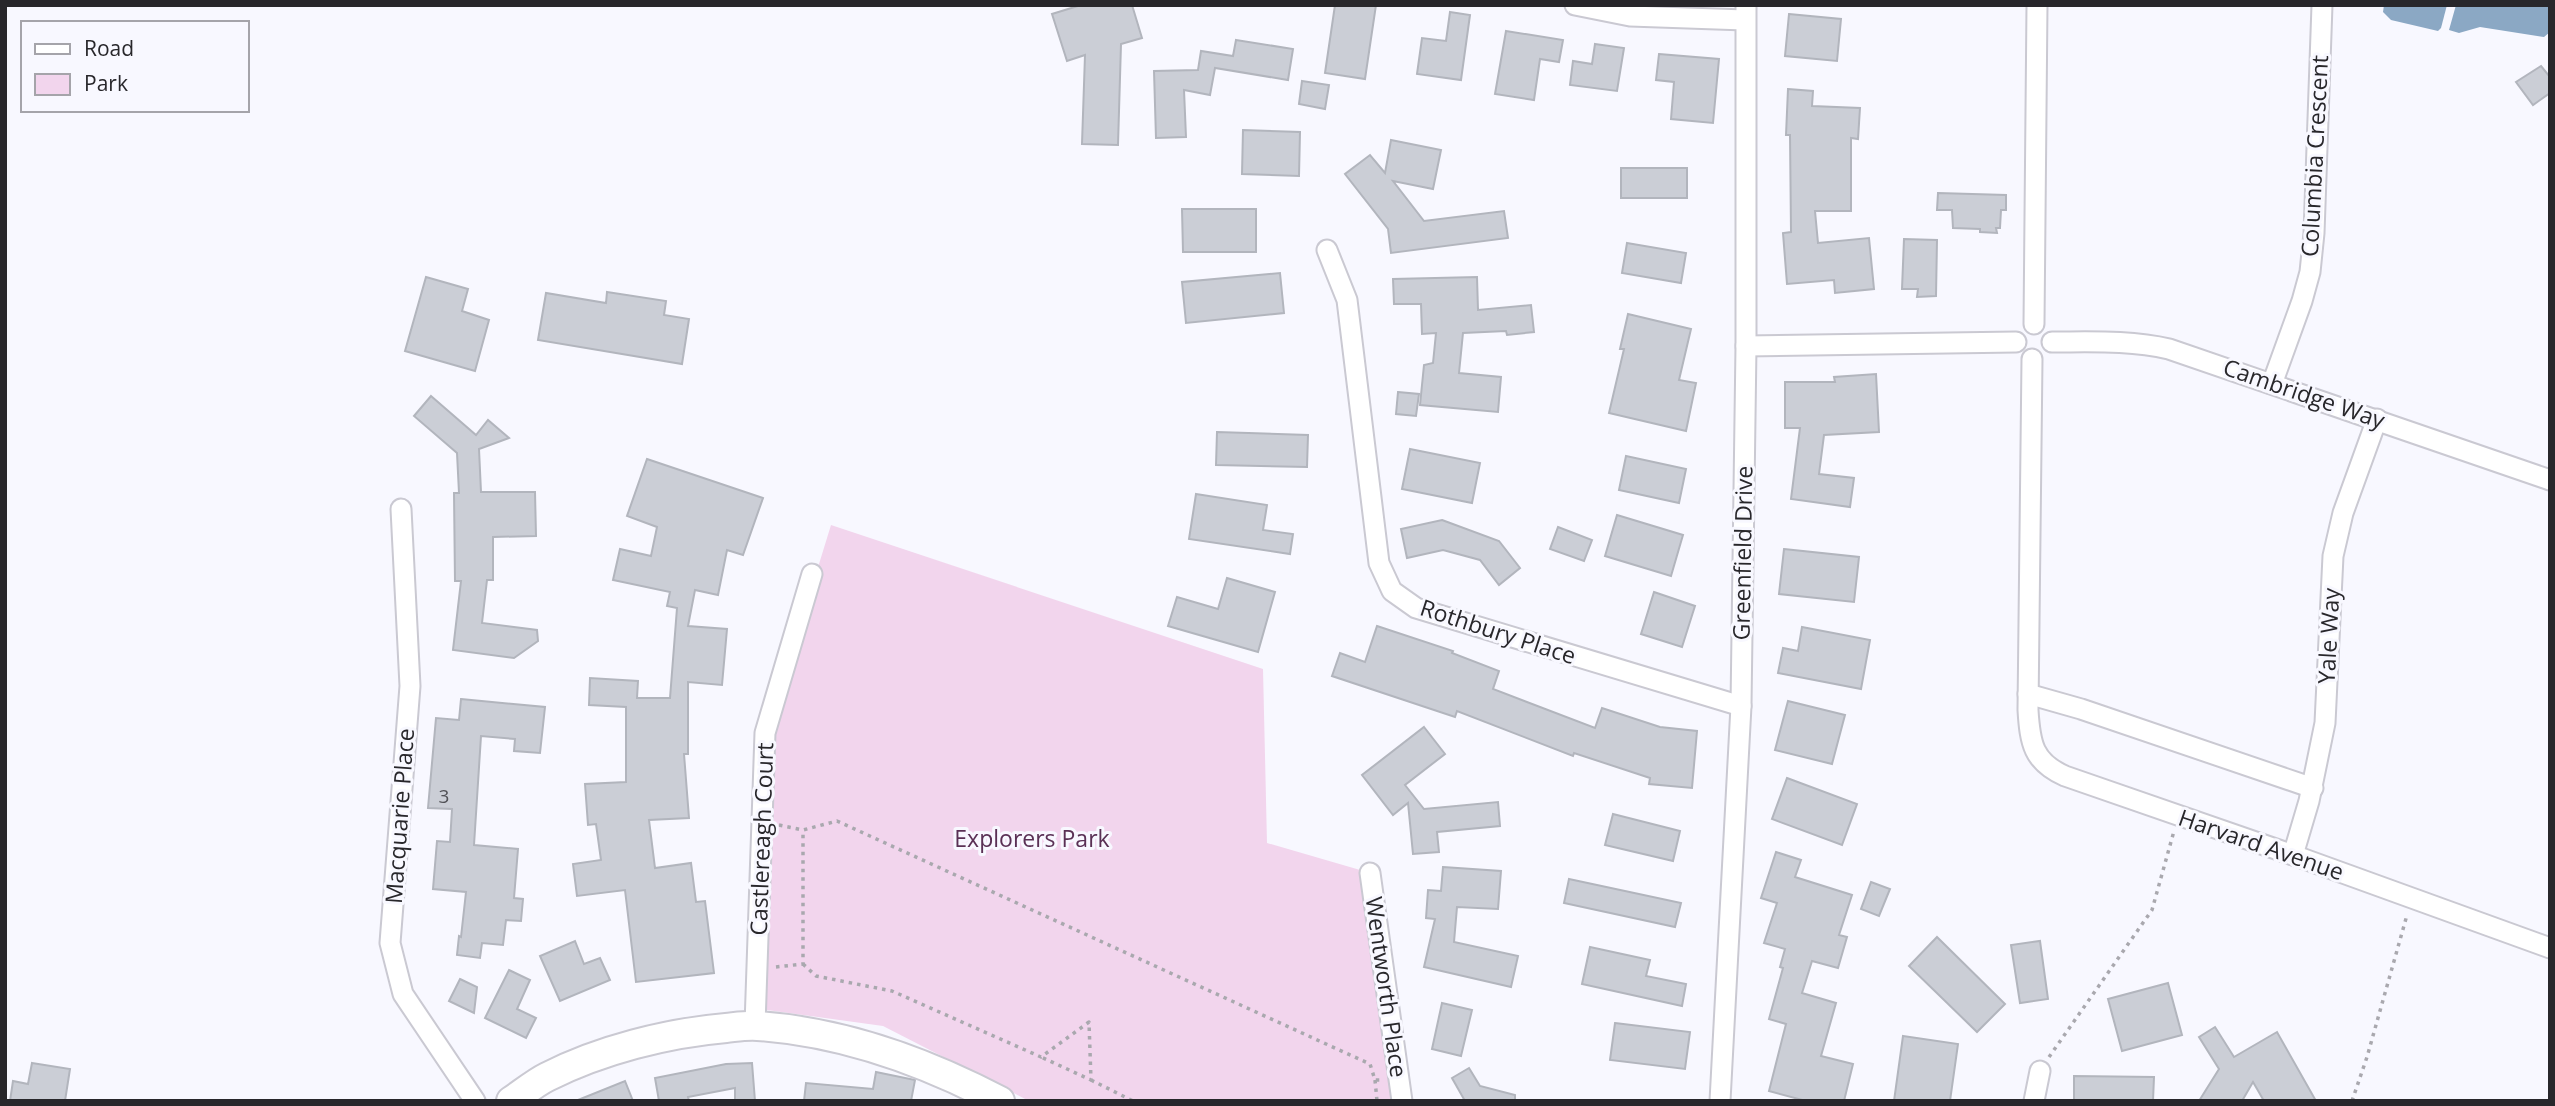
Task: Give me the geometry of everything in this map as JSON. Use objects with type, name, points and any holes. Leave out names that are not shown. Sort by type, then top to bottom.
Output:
[{"type":"street","points":[[1575,5],[1630,16],[1745,13]]},
{"type":"street","points":[[2034,324],[2036,5]]},
{"type":"street","name":"Columbia Crescent","points":[[2272,384],[2310,272],[2322,5]]},
{"type":"street","name":"Greenfield Drive","points":[[1720,1101],[1741,706],[1746,346],[1745,13]]},
{"type":"street","name":"Rothbury Place","points":[[1327,250],[1347,300],[1379,562],[1392,591],[1416,608],[1741,706]]},
{"type":"street","points":[[2034,324],[2048,331],[2052,342],[2048,353],[2038,359],[2021,354],[2017,342],[2023,328],[2034,324]]},
{"type":"street","points":[[1746,346],[2017,342]]},
{"type":"street","name":"Cambridge Way","points":[[2052,342],[2149,344],[2200,358],[2550,480]]},
{"type":"street","name":"Harvard Avenue","points":[[2032,359],[2028,694],[2032,745],[2045,765],[2065,776],[2550,948]]},
{"type":"street","name":"Yale Way","points":[[2293,855],[2313,788],[2325,723],[2333,556],[2343,513],[2376,419]]},
{"type":"street","name":"Macquarie Place","points":[[401,509],[410,686],[390,943],[404,994],[475,1101]]},
{"type":"street","name":"Castlereagh Court","points":[[755,1025],[765,733],[812,574]]},
{"type":"street","points":[[2028,694],[2081,709],[2313,788]]},
{"type":"street","name":"Wentworth Place","points":[[1370,873],[1402,1101]]},
{"type":"street","points":[[512,1101],[546,1077],[650,1040],[693,1031],[755,1025],[812,1032],[870,1045],[924,1064],[986,1097]]},
{"type":"street","points":[[2034,1101],[2040,1071]]},
{"type":"path","points":[[2040,1071],[2152,910],[2178,816]]},
{"type":"path","points":[[767,823],[803,830],[837,821],[1370,1064],[1377,1101]]},
{"type":"path","points":[[803,830],[803,964],[816,976],[892,991],[1133,1101]]},
{"type":"path","points":[[2351,1101],[2367,1057],[2412,899]]},
{"type":"path","points":[[757,969],[803,964]]},
{"type":"path","points":[[1041,1057],[1089,1022],[1091,1080]]},
{"type":"path","points":[[1375,1080],[1399,1081]]},
{"type":"green space","name":"Explorers Park","points":[[831,525],[1263,669],[1267,843],[1367,872],[1400,1101],[1029,1101],[883,1026],[767,1010],[767,733]]},
{"type":"water","points":[[2384,5],[2447,5],[2438,31],[2391,20],[2383,12]]},
{"type":"water","points":[[2456,5],[2550,5],[2550,32],[2544,37],[2480,27],[2459,33],[2449,30]]},
{"type":"building","points":[[1081,5],[1132,5],[1142,38],[1121,44],[1118,145],[1082,144],[1085,55],[1067,61],[1052,14]]},
{"type":"building","points":[[1335,5],[1376,5],[1365,79],[1325,73]]},
{"type":"building","points":[[1450,12],[1470,15],[1461,80],[1417,74],[1422,38],[1446,41]]},
{"type":"building","points":[[1789,14],[1841,19],[1837,61],[1785,56]]},
{"type":"building","points":[[1506,31],[1563,40],[1559,62],[1540,59],[1534,100],[1495,94]]},
{"type":"building","points":[[1236,40],[1293,49],[1288,80],[1215,68],[1210,95],[1184,90],[1186,137],[1156,138],[1154,71],[1198,70],[1201,51],[1233,56]]},
{"type":"building","points":[[1595,44],[1624,48],[1617,91],[1570,85],[1573,61],[1592,64]]},
{"type":"building","points":[[1659,54],[1719,59],[1713,123],[1671,119],[1674,82],[1656,80]]},
{"type":"building","points":[[2541,66],[2550,77],[2550,93],[2533,105],[2516,82]]},
{"type":"building","points":[[1302,81],[1329,85],[1325,109],[1299,104]]},
{"type":"building","points":[[1788,89],[1813,91],[1812,106],[1860,108],[1858,139],[1851,138],[1851,211],[1815,211],[1818,243],[1869,238],[1874,289],[1835,293],[1834,280],[1787,284],[1783,233],[1791,232],[1790,135],[1786,135]]},
{"type":"building","points":[[1243,130],[1300,132],[1299,176],[1242,174]]},
{"type":"building","points":[[1391,140],[1441,150],[1433,189],[1393,181],[1424,221],[1504,211],[1508,238],[1391,253],[1388,229],[1345,174],[1370,155],[1385,173]]},
{"type":"building","points":[[1621,168],[1687,168],[1687,198],[1621,198]]},
{"type":"building","points":[[1938,193],[2006,195],[2006,210],[2001,210],[1997,233],[1953,228],[1952,210],[1937,210]]},
{"type":"building","points":[[1182,209],[1256,209],[1256,252],[1183,252]]},
{"type":"building","points":[[1904,239],[1937,240],[1936,296],[1917,297],[1918,289],[1902,289]]},
{"type":"building","points":[[1627,243],[1686,253],[1681,283],[1622,273]]},
{"type":"building","points":[[1280,273],[1284,313],[1186,323],[1182,282]]},
{"type":"building","points":[[426,277],[468,289],[462,311],[489,320],[475,371],[405,351]]},
{"type":"building","points":[[1477,277],[1478,310],[1531,305],[1534,332],[1507,335],[1506,331],[1463,333],[1459,373],[1501,377],[1498,412],[1420,405],[1424,365],[1433,363],[1436,333],[1422,334],[1421,304],[1394,304],[1393,279]]},
{"type":"building","points":[[607,292],[666,301],[664,315],[689,319],[682,364],[538,340],[546,293],[606,303]]},
{"type":"building","points":[[1628,314],[1691,329],[1679,380],[1696,383],[1686,431],[1609,413],[1624,349],[1620,349]]},
{"type":"building","points":[[1876,374],[1879,432],[1824,435],[1819,474],[1854,478],[1850,507],[1791,499],[1800,428],[1785,428],[1785,382],[1835,382],[1834,377]]},
{"type":"building","points":[[1398,392],[1419,394],[1416,416],[1396,414]]},
{"type":"building","points":[[431,396],[476,435],[488,420],[509,438],[479,449],[481,492],[535,492],[536,536],[493,537],[493,580],[487,580],[482,623],[537,630],[538,641],[514,658],[453,650],[461,581],[455,581],[454,493],[459,493],[457,453],[414,416]]},
{"type":"building","points":[[1217,432],[1308,435],[1307,467],[1216,465]]},
{"type":"building","points":[[1410,449],[1480,463],[1472,503],[1402,489]]},
{"type":"building","points":[[1626,456],[1686,469],[1679,503],[1619,490]]},
{"type":"building","points":[[647,459],[763,498],[743,555],[727,550],[718,595],[695,590],[688,626],[727,629],[722,685],[688,682],[688,754],[684,754],[689,818],[649,820],[655,868],[691,863],[696,902],[705,901],[714,973],[636,982],[625,890],[577,896],[573,864],[601,860],[596,824],[588,825],[585,784],[626,782],[626,707],[589,705],[590,678],[638,681],[637,698],[670,698],[677,608],[667,606],[670,592],[613,580],[620,549],[651,556],[657,527],[627,516]]},
{"type":"building","points":[[1196,494],[1267,505],[1263,530],[1293,534],[1290,554],[1189,539]]},
{"type":"building","points":[[1617,515],[1683,535],[1671,576],[1605,556]]},
{"type":"building","points":[[1442,520],[1499,541],[1520,568],[1499,585],[1480,560],[1443,550],[1407,558],[1401,529]]},
{"type":"building","points":[[1558,527],[1592,540],[1584,561],[1550,549]]},
{"type":"building","points":[[1784,549],[1859,557],[1854,602],[1779,594]]},
{"type":"building","points":[[1227,578],[1275,592],[1258,652],[1168,626],[1177,597],[1218,609]]},
{"type":"building","points":[[1654,592],[1695,606],[1682,647],[1641,634]]},
{"type":"building","points":[[1377,626],[1453,651],[1452,653],[1499,671],[1493,689],[1595,728],[1602,708],[1660,727],[1697,731],[1692,788],[1649,784],[1650,778],[1574,753],[1573,756],[1457,711],[1455,717],[1332,676],[1340,653],[1365,662]]},
{"type":"building","points":[[1802,627],[1870,640],[1861,689],[1778,673],[1783,648],[1798,651]]},
{"type":"building","points":[[461,699],[545,707],[540,753],[514,751],[515,739],[481,736],[474,845],[518,849],[514,898],[523,899],[521,921],[506,920],[503,945],[482,943],[480,958],[457,955],[466,892],[433,889],[437,841],[450,842],[452,809],[428,808],[436,718],[459,720]]},
{"type":"building","points":[[1788,701],[1845,715],[1832,764],[1775,750]]},
{"type":"building","points":[[1424,727],[1445,754],[1405,785],[1424,809],[1498,802],[1500,826],[1437,832],[1439,852],[1413,854],[1408,803],[1393,815],[1362,775]]},
{"type":"building","points":[[1787,778],[1857,804],[1842,845],[1772,819]]},
{"type":"building","points":[[1613,814],[1680,831],[1673,861],[1605,845]]},
{"type":"building","points":[[1776,852],[1801,860],[1795,877],[1852,895],[1839,935],[1847,937],[1838,968],[1812,961],[1802,993],[1836,1003],[1821,1056],[1853,1064],[1844,1101],[1806,1101],[1769,1091],[1786,1024],[1769,1019],[1783,968],[1780,967],[1785,949],[1764,943],[1777,903],[1761,898]]},
{"type":"building","points":[[1443,867],[1501,871],[1498,909],[1457,907],[1454,942],[1518,956],[1511,987],[1424,967],[1435,919],[1426,918],[1428,890],[1441,891]]},
{"type":"building","points":[[1569,879],[1681,903],[1675,927],[1564,903]]},
{"type":"building","points":[[1871,882],[1890,889],[1879,916],[1861,909]]},
{"type":"building","points":[[1937,937],[2005,1004],[1977,1032],[1909,966]]},
{"type":"building","points":[[575,941],[584,964],[600,958],[610,980],[560,1001],[540,956]]},
{"type":"building","points":[[2040,941],[2048,999],[2020,1003],[2011,945]]},
{"type":"building","points":[[1590,947],[1650,960],[1646,976],[1686,984],[1682,1006],[1582,984]]},
{"type":"building","points":[[509,970],[530,980],[517,1009],[536,1018],[526,1038],[485,1018]]},
{"type":"building","points":[[460,979],[477,987],[474,1013],[449,1001]]},
{"type":"building","points":[[2168,983],[2182,1035],[2122,1051],[2108,999]]},
{"type":"building","points":[[1442,1003],[1472,1010],[1461,1056],[1432,1049]]},
{"type":"building","points":[[1615,1023],[1690,1032],[1685,1069],[1610,1060]]},
{"type":"building","points":[[2215,1027],[2234,1057],[2277,1032],[2316,1101],[2264,1101],[2253,1082],[2242,1101],[2199,1101],[2219,1069],[2199,1037]]},
{"type":"building","points":[[1903,1036],[1958,1044],[1950,1101],[1894,1101]]},
{"type":"building","points":[[32,1063],[70,1069],[65,1101],[10,1101],[13,1081],[28,1084]]},
{"type":"building","points":[[752,1063],[755,1101],[735,1101],[735,1088],[688,1097],[689,1101],[659,1101],[655,1078],[726,1064]]},
{"type":"building","points":[[1469,1068],[1480,1086],[1515,1095],[1515,1101],[1465,1101],[1452,1078]]},
{"type":"building","points":[[876,1072],[915,1080],[911,1101],[804,1101],[806,1083],[873,1089]]},
{"type":"building","points":[[2074,1076],[2154,1077],[2153,1101],[2074,1101]]},
{"type":"building","points":[[625,1081],[633,1101],[578,1101],[578,1100]]}]
